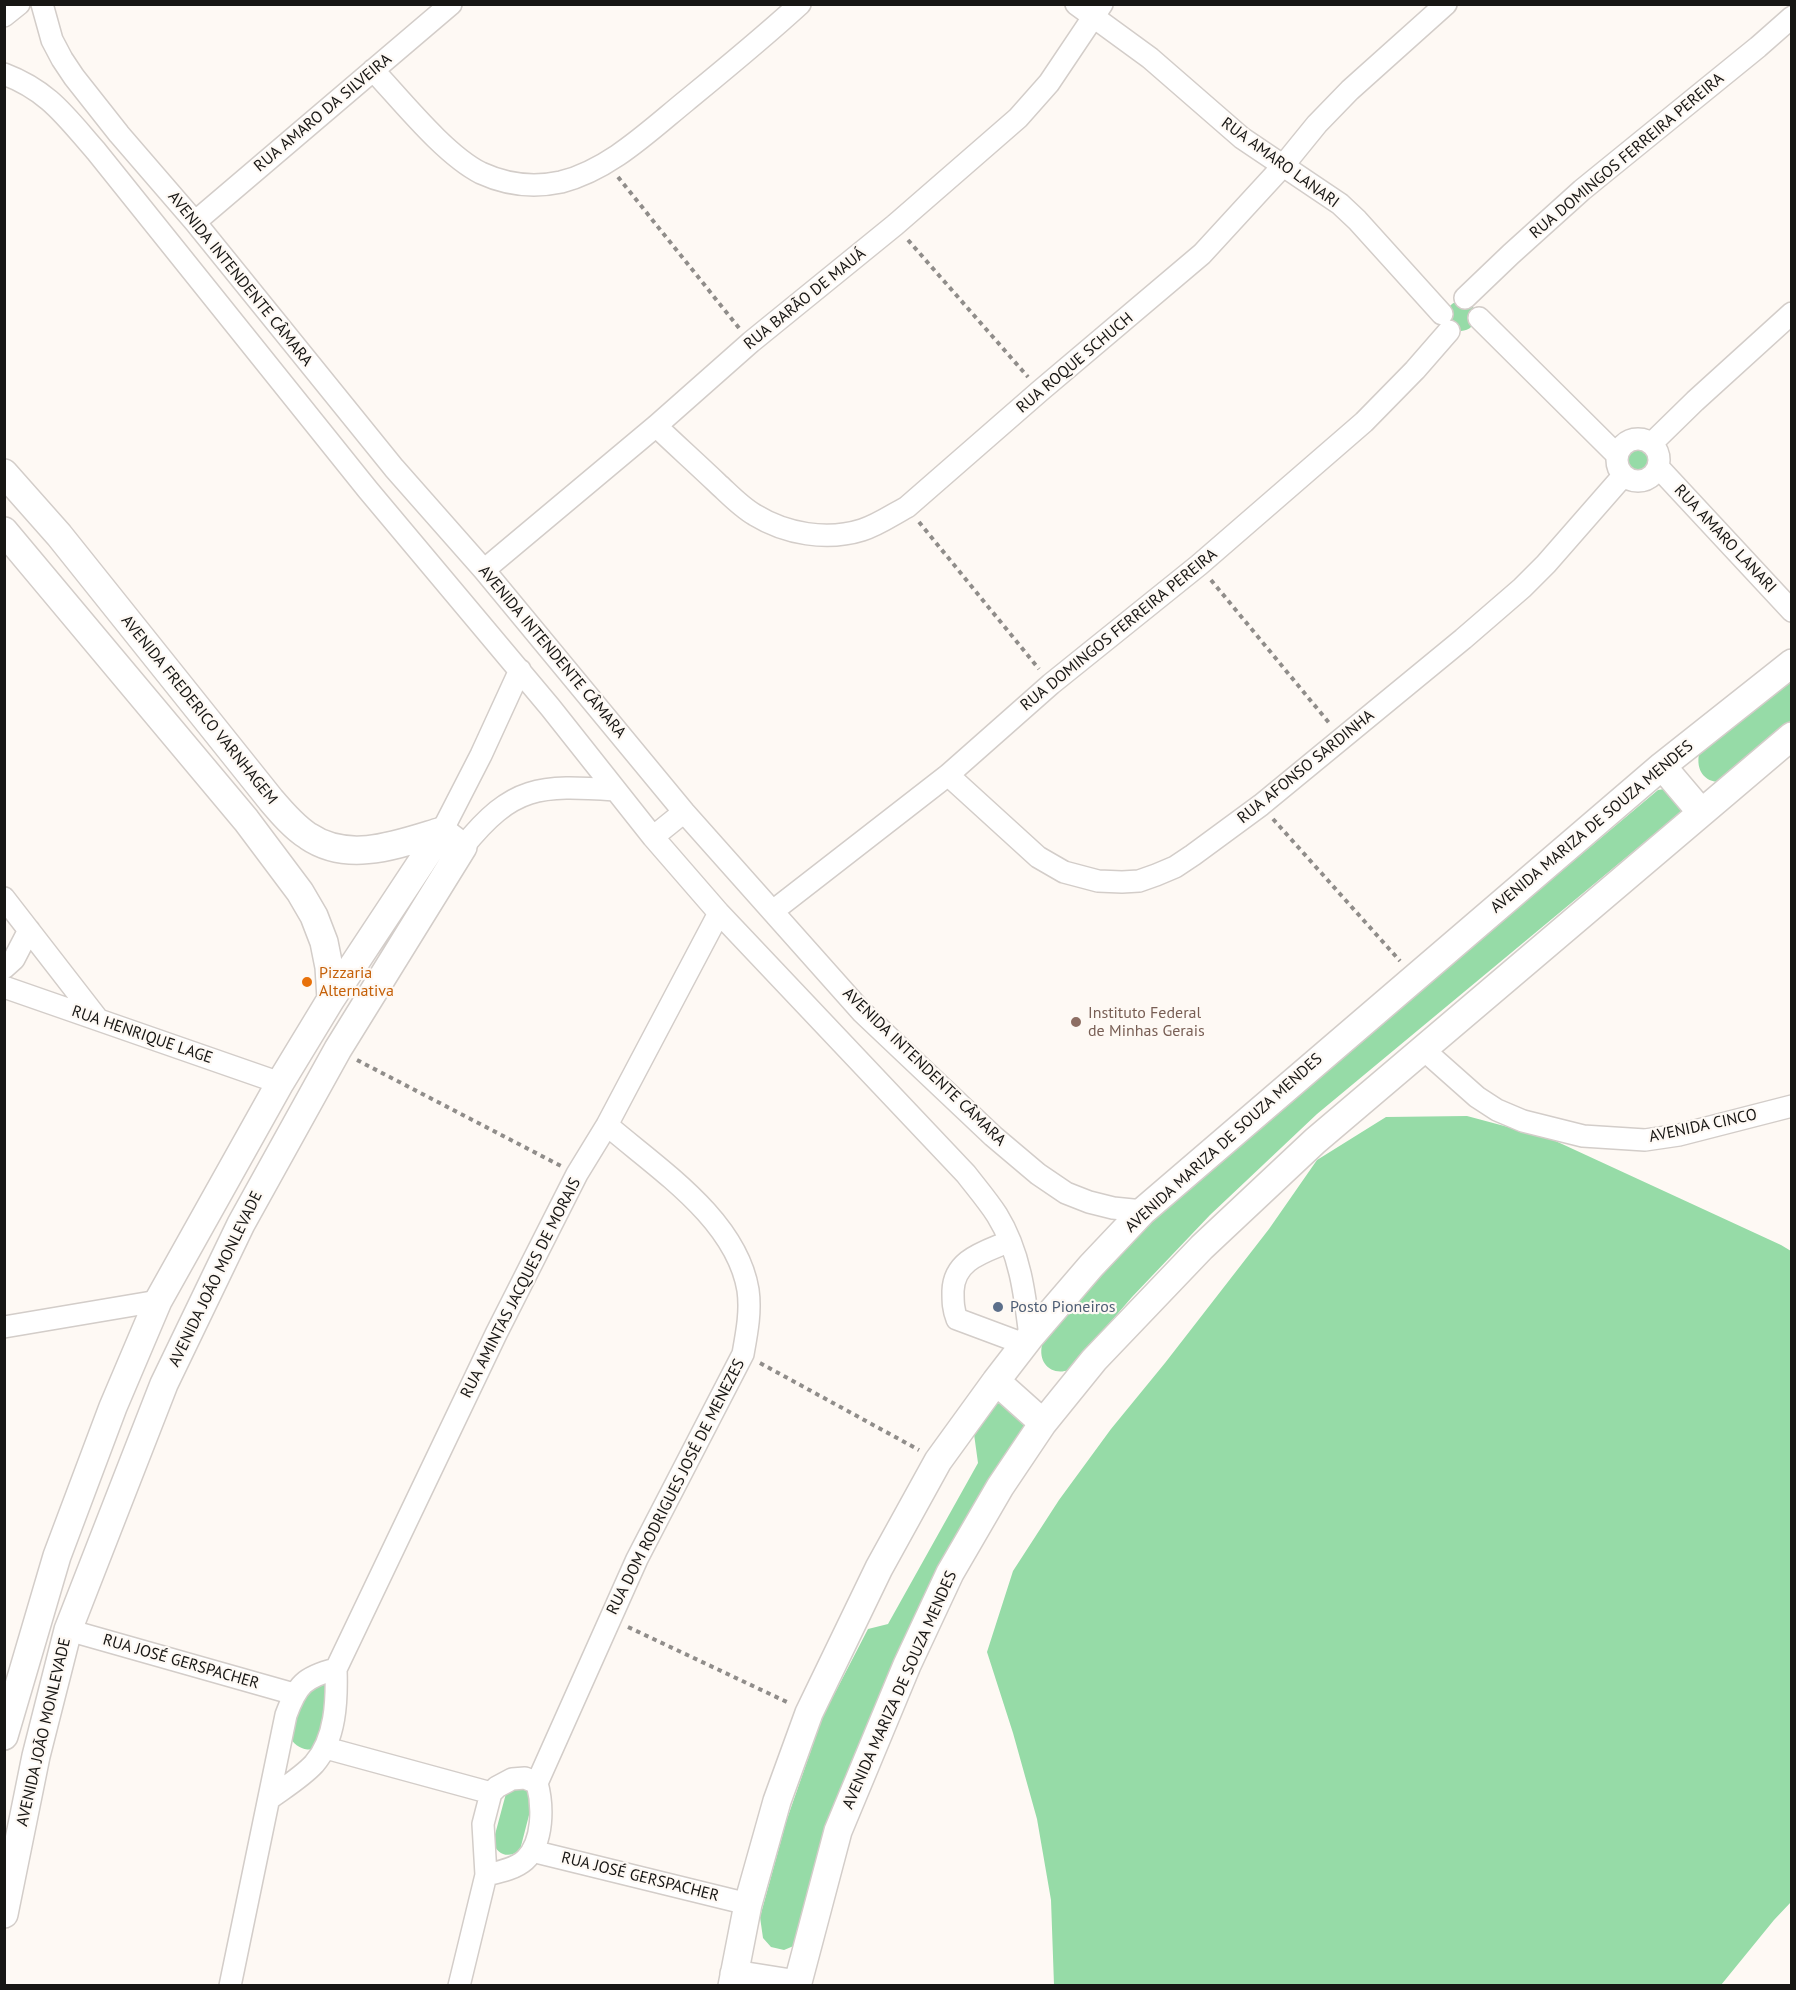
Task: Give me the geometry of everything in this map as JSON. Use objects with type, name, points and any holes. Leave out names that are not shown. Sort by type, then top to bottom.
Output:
[{"type":"main road","name":"AVENIDA FREDERICO VARNHAGEM","points":[[4,472],[59,535],[271,800],[308,836],[321,843],[339,848],[364,850],[452,839]]},
{"type":"main road","name":"AVENIDA FREDERICO VARNHAGEM","points":[[4,531],[246,820],[300,892],[314,916],[324,942],[331,999]]},
{"type":"main road","name":"AVENIDA MARIZA DE SOUZA MENDES","points":[[733,1980],[748,1904],[777,1801],[809,1713],[879,1568],[938,1461],[1027,1341],[1091,1266],[1143,1211],[1662,766],[1791,663]]},
{"type":"main road","name":"AVENIDA MARIZA DE SOUZA MENDES","points":[[797,1985],[838,1831],[907,1665],[950,1573],[1000,1487],[1043,1423],[1094,1360],[1202,1247],[1316,1141],[1791,736]]},
{"type":"main road","points":[[1662,766],[1701,812]]},
{"type":"main road","points":[[246,820],[271,800]]},
{"type":"main road","name":"AVENIDA JOÃO MONLEVADE","points":[[4,1736],[57,1556],[113,1407],[159,1301],[280,1083],[331,999],[452,839]]},
{"type":"main road","name":"AVENIDA JOÃO MONLEVADE","points":[[4,1914],[36,1756],[68,1630],[164,1384],[241,1224],[452,839]]},
{"type":"main road","points":[[213,1203],[217,1214],[224,1221],[241,1224]]},
{"type":"main road","points":[[996,1381],[1043,1423]]},
{"type":"main road","points":[[4,1744],[36,1756]]},
{"type":"main road","points":[[733,1980],[797,1985]]},
{"type":"street","points":[[4,16],[19,4]]},
{"type":"street","name":"AVENIDA INTENDENTE CÂMARA","points":[[42,4],[52,40],[62,59],[119,134],[195,222],[394,468],[484,570],[684,812],[862,1012],[993,1136],[1038,1174],[1066,1193],[1089,1202],[1113,1208],[1143,1211]]},
{"type":"street","name":"RUA AMARO DA SILVEIRA","points":[[195,222],[451,4]]},
{"type":"street","points":[[373,70],[444,146],[467,164],[495,179],[517,184],[541,185],[562,182],[607,162],[759,41],[800,4]]},
{"type":"street","name":"RUA AMARO LANARI","points":[[1076,4],[1098,11],[1222,122],[1282,167],[1322,192],[1357,220],[1446,322]]},
{"type":"street","name":"RUA ROQUE SCHUCH","points":[[656,426],[754,515],[774,525],[815,535],[846,534],[863,530],[907,507],[1202,254],[1350,90],[1446,4]]},
{"type":"street","name":"RUA BARÃO DE MAUÁ","points":[[484,570],[656,426],[751,342],[895,225],[1018,118],[1049,83],[1098,11]]},
{"type":"street","name":"RUA DOMINGOS FERREIRA PEREIRA","points":[[1465,298],[1547,220],[1731,70],[1791,17]]},
{"type":"street","name":"AVENIDA INTENDENTE CÂMARA","points":[[4,74],[36,88],[53,102],[96,151],[368,490],[520,670],[653,837],[719,913],[966,1174],[997,1215],[1010,1241],[1024,1291],[1027,1341]]},
{"type":"street","points":[[96,151],[119,134]]},
{"type":"street","points":[[1479,318],[1474,329],[1468,333],[1456,334],[1446,322],[1445,307],[1457,298],[1465,298],[1475,306],[1479,318],[1617,455]]},
{"type":"street","points":[[1652,444],[1695,400],[1791,313]]},
{"type":"street","name":"RUA DOMINGOS FERREIRA PEREIRA","points":[[773,911],[948,775],[1051,684],[1199,565],[1364,422],[1415,370],[1446,322]]},
{"type":"street","points":[[1634,439],[1652,444],[1658,454],[1658,467],[1652,476],[1643,481],[1632,481],[1623,476],[1617,466],[1617,455],[1622,446],[1634,439]]},
{"type":"street","name":"RUA AMARO LANARI","points":[[1658,467],[1791,611]]},
{"type":"street","points":[[368,490],[394,468]]},
{"type":"street","name":"RUA AFONSO SARDINHA","points":[[948,775],[1038,857],[1064,872],[1098,881],[1122,882],[1139,880],[1175,867],[1261,805],[1522,588],[1576,531],[1623,476]]},
{"type":"street","name":"AVENIDA JOÃO MONLEVADE","points":[[452,839],[482,755],[520,670]]},
{"type":"street","name":"AVENIDA JOÃO MONLEVADE","points":[[452,839],[481,825],[497,810],[517,797],[545,789],[615,790]]},
{"type":"street","points":[[653,837],[684,812]]},
{"type":"street","points":[[4,898],[97,1018]]},
{"type":"street","name":"RUA AMINTAS JACQUES DE MORAIS","points":[[269,1800],[314,1764],[326,1748],[336,1704],[336,1669],[496,1334],[578,1174],[607,1125],[719,913]]},
{"type":"street","points":[[4,968],[14,959],[29,930]]},
{"type":"street","name":"RUA HENRIQUE LAGE","points":[[4,987],[280,1083]]},
{"type":"street","points":[[835,1036],[862,1012]]},
{"type":"street","name":"AVENIDA CINCO","points":[[1424,1050],[1469,1090],[1497,1110],[1523,1121],[1583,1136],[1646,1140],[1679,1135],[1791,1106]]},
{"type":"street","name":"RUA DOM RODRIGUES JOSÉ DE MENEZES","points":[[532,1851],[537,1838],[540,1814],[537,1783],[637,1559],[743,1354],[748,1326],[749,1299],[735,1249],[695,1200],[607,1125]]},
{"type":"street","points":[[1010,1241],[972,1258],[960,1268],[954,1286],[953,1309],[957,1319],[1027,1341]]},
{"type":"street","points":[[4,1327],[159,1301]]},
{"type":"street","name":"RUA JOSÉ GERSPACHER","points":[[68,1630],[294,1694]]},
{"type":"street","points":[[230,1986],[281,1734],[294,1694],[310,1678],[336,1669]]},
{"type":"street","points":[[326,1748],[491,1793]]},
{"type":"street","points":[[459,1986],[486,1875],[483,1824],[491,1793],[512,1779],[525,1778],[537,1783]]},
{"type":"street","points":[[486,1875],[517,1865],[525,1860],[532,1851]]},
{"type":"street","name":"RUA JOSÉ GERSPACHER","points":[[532,1851],[748,1904]]},
{"type":"path","points":[[607,162],[751,342]]},
{"type":"path","points":[[895,225],[1040,391]]},
{"type":"path","points":[[907,507],[1051,684]]},
{"type":"path","points":[[1199,565],[1341,738]]},
{"type":"path","points":[[1261,805],[1415,977]]},
{"type":"path","points":[[338,1049],[578,1174]]},
{"type":"path","points":[[743,1354],[938,1461]]},
{"type":"path","points":[[610,1619],[809,1713]]},
{"type":"green space","points":[[1461,301],[1467,302],[1475,310],[1475,322],[1467,330],[1461,331],[1455,330],[1447,322],[1446,316],[1447,310],[1455,302]]},
{"type":"green space","points":[[1635,443],[1646,447],[1650,458],[1646,469],[1635,473],[1624,469],[1620,458],[1624,447]]},
{"type":"green space","points":[[1791,675],[1791,723],[1720,782],[1710,780],[1702,774],[1698,760],[1699,754]]},
{"type":"green space","points":[[1664,789],[1682,805],[1682,811],[1317,1114],[1210,1215],[1132,1297],[1069,1370],[1057,1371],[1047,1367],[1042,1357],[1042,1345],[1105,1269],[1186,1187],[1658,790]]},
{"type":"green space","points":[[1467,1116],[1549,1138],[1791,1251],[1791,1902],[1721,1985],[1054,1985],[1051,1900],[1037,1819],[987,1652],[1013,1571],[1059,1500],[1111,1429],[1269,1229],[1317,1160],[1386,1117]]},
{"type":"green space","points":[[1004,1401],[1027,1423],[796,1945],[784,1950],[771,1947],[763,1938],[760,1917],[787,1819],[823,1716],[868,1629],[888,1624],[978,1463],[974,1434],[997,1404]]},
{"type":"green space","points":[[309,1678],[332,1679],[317,1749],[313,1750],[298,1746],[290,1738]]},
{"type":"green space","points":[[508,1786],[536,1788],[520,1850],[508,1855],[500,1853],[493,1842]]},
{"type":"place","name":"Pizzaria Alternativa","points":[[307,982]]},
{"type":"place","name":"Instituto Federal de Minhas Gerais","points":[[1076,1022]]},
{"type":"place","name":"Posto Pioneiros","points":[[998,1307]]}]
